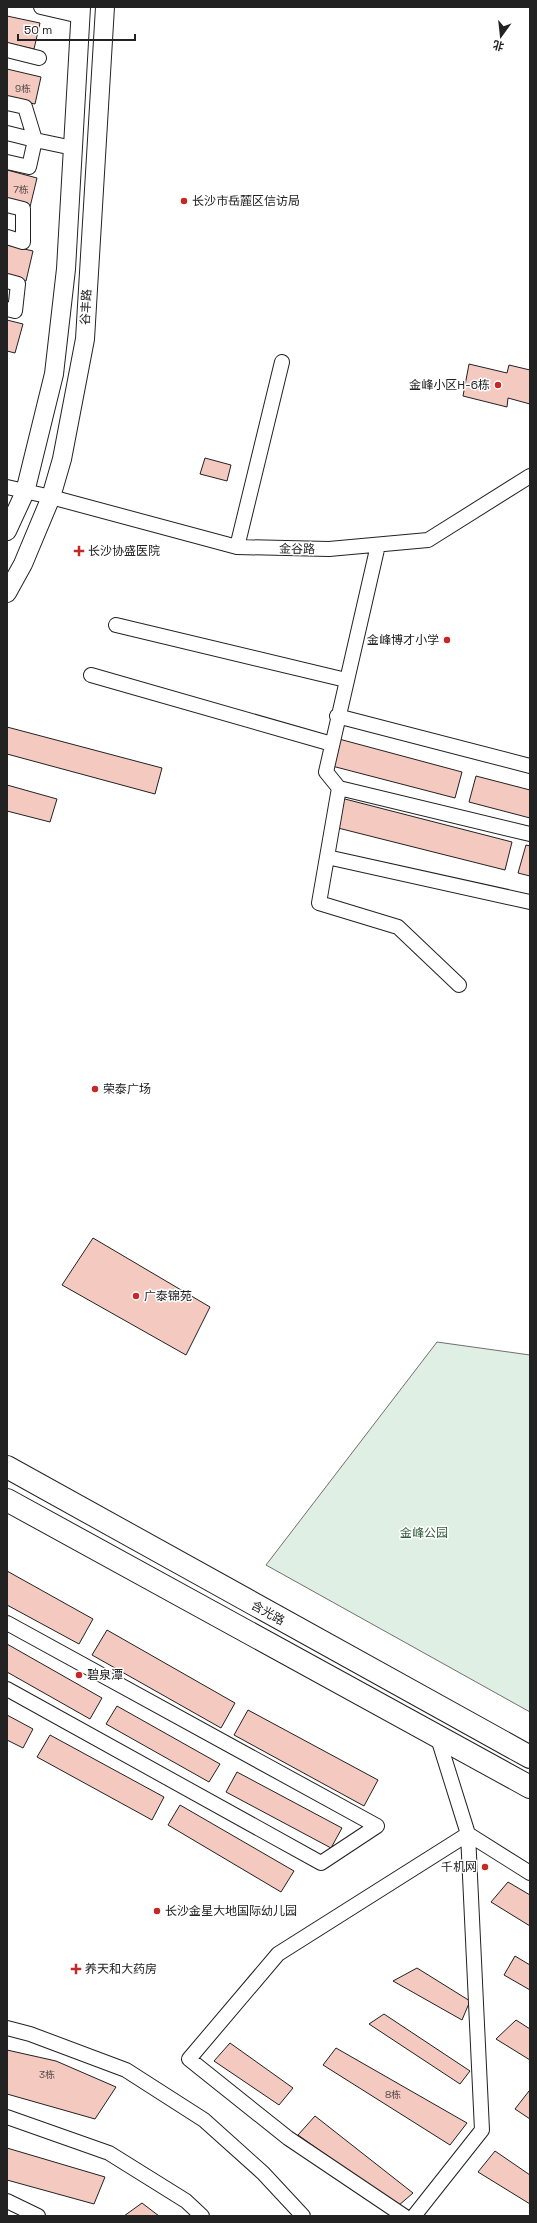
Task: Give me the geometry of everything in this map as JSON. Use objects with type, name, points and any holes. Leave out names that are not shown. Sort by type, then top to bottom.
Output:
[{"type":"main road","name":"含光路","points":[[7,1467],[530,1757]]},
{"type":"main road","points":[[7,1500],[530,1787]]},
{"type":"street","points":[[41,7],[81,11]]},
{"type":"street","name":"谷丰路","points":[[7,593],[23,564],[51,497],[62,459],[84,339],[105,7]]},
{"type":"street","name":"谷丰路","points":[[7,531],[25,492],[54,374],[66,269],[81,11]]},
{"type":"street","points":[[7,50],[39,58]]},
{"type":"street","points":[[7,103],[24,107],[36,140],[29,168],[7,162]]},
{"type":"street","points":[[7,133],[73,148]]},
{"type":"street","points":[[7,204],[23,209],[23,242],[7,237]]},
{"type":"street","points":[[7,281],[18,284],[15,311],[7,309]]},
{"type":"street","points":[[237,547],[282,362]]},
{"type":"street","name":"金谷路","points":[[7,487],[51,497],[237,547],[329,549],[428,540],[530,476]]},
{"type":"street","points":[[378,544],[337,716],[326,772],[339,788],[530,834]]},
{"type":"street","points":[[116,624],[346,680]]},
{"type":"street","points":[[91,675],[332,744]]},
{"type":"street","points":[[337,716],[530,766]]},
{"type":"street","points":[[339,788],[319,903],[398,927],[459,985]]},
{"type":"street","points":[[327,857],[530,902]]},
{"type":"street","points":[[7,1623],[376,1826],[321,1863],[7,1689]]},
{"type":"street","points":[[414,2216],[482,2130],[468,1834],[437,1735]]},
{"type":"street","points":[[468,1834],[530,1874]]},
{"type":"street","points":[[404,2216],[288,2138],[189,2059],[278,1954],[468,1834]]},
{"type":"street","points":[[7,2028],[30,2034],[126,2070],[198,2115],[263,2174],[303,2216]]},
{"type":"street","points":[[7,2117],[109,2153],[186,2201],[202,2216]]},
{"type":"street","points":[[7,2201],[38,2216]]},
{"type":"green space","name":"金峰公园","points":[[437,1342],[530,1355],[530,1712],[266,1565]]},
{"type":"building","points":[[7,16],[40,23],[34,49],[7,43]]},
{"type":"building","points":[[7,69],[41,77],[35,104],[7,98]]},
{"type":"building","points":[[7,170],[37,178],[30,207],[7,201]]},
{"type":"building","points":[[7,245],[33,251],[26,281],[7,276]]},
{"type":"building","points":[[7,320],[23,324],[15,353],[7,351]]},
{"type":"building","name":"金峰小区H-6栋","points":[[469,364],[507,373],[509,365],[530,370],[530,404],[508,398],[507,407],[463,396]]},
{"type":"building","points":[[205,458],[231,465],[227,481],[200,474]]},
{"type":"building","points":[[7,727],[162,768],[155,794],[7,754]]},
{"type":"building","points":[[339,739],[462,772],[455,798],[332,766]]},
{"type":"building","points":[[476,776],[530,790],[530,818],[469,802]]},
{"type":"building","points":[[7,785],[57,799],[50,822],[7,811]]},
{"type":"building","points":[[341,798],[512,842],[505,870],[334,827]]},
{"type":"building","points":[[526,845],[530,846],[530,876],[518,873]]},
{"type":"building","name":"广泰锦苑","points":[[93,1238],[210,1307],[186,1355],[62,1285]]},
{"type":"building","points":[[7,1571],[93,1619],[79,1644],[7,1605]]},
{"type":"building","points":[[107,1630],[235,1703],[221,1728],[92,1655]]},
{"type":"building","points":[[7,1644],[102,1698],[90,1719],[7,1672]]},
{"type":"building","points":[[117,1706],[220,1764],[209,1782],[106,1724]]},
{"type":"building","points":[[248,1710],[378,1780],[364,1806],[234,1735]]},
{"type":"building","points":[[7,1715],[33,1729],[23,1748],[7,1740]]},
{"type":"building","points":[[50,1735],[164,1797],[152,1820],[37,1757]]},
{"type":"building","points":[[237,1772],[342,1828],[331,1848],[226,1792]]},
{"type":"building","points":[[180,1805],[294,1871],[281,1892],[168,1825]]},
{"type":"building","points":[[508,1882],[530,1895],[530,1926],[491,1902]]},
{"type":"building","points":[[515,1956],[530,1965],[530,1990],[504,1975]]},
{"type":"building","points":[[417,1968],[470,2001],[462,2020],[393,1981]]},
{"type":"building","points":[[384,2014],[470,2071],[460,2084],[369,2024]]},
{"type":"building","points":[[516,2020],[530,2029],[530,2060],[496,2039]]},
{"type":"building","points":[[230,2043],[293,2088],[279,2105],[214,2061]]},
{"type":"building","points":[[336,2048],[467,2123],[450,2145],[323,2065]]},
{"type":"building","points":[[7,2050],[56,2061],[116,2087],[95,2119],[7,2094]]},
{"type":"building","points":[[530,2091],[530,2119],[515,2109]]},
{"type":"building","points":[[315,2116],[413,2193],[398,2206],[298,2135]]},
{"type":"building","points":[[7,2148],[105,2177],[94,2204],[7,2180]]},
{"type":"building","points":[[495,2151],[530,2175],[530,2204],[478,2172]]},
{"type":"building","points":[[142,2203],[159,2216],[124,2216]]},
{"type":"place","name":"长沙市岳麓区信访局","points":[[184,201]]},
{"type":"place","name":"金峰小区H-6栋","points":[[498,385]]},
{"type":"place","name":"长沙协盛医院","points":[[79,551]]},
{"type":"place","name":"金峰博才小学","points":[[447,640]]},
{"type":"place","name":"荣泰广场","points":[[95,1089]]},
{"type":"place","name":"广泰锦苑","points":[[136,1296]]},
{"type":"place","name":"碧泉潭","points":[[79,1675]]},
{"type":"place","name":"千机网","points":[[485,1867]]},
{"type":"place","name":"长沙金星大地国际幼儿园","points":[[157,1911]]},
{"type":"place","name":"养天和大药房","points":[[76,1969]]}]
